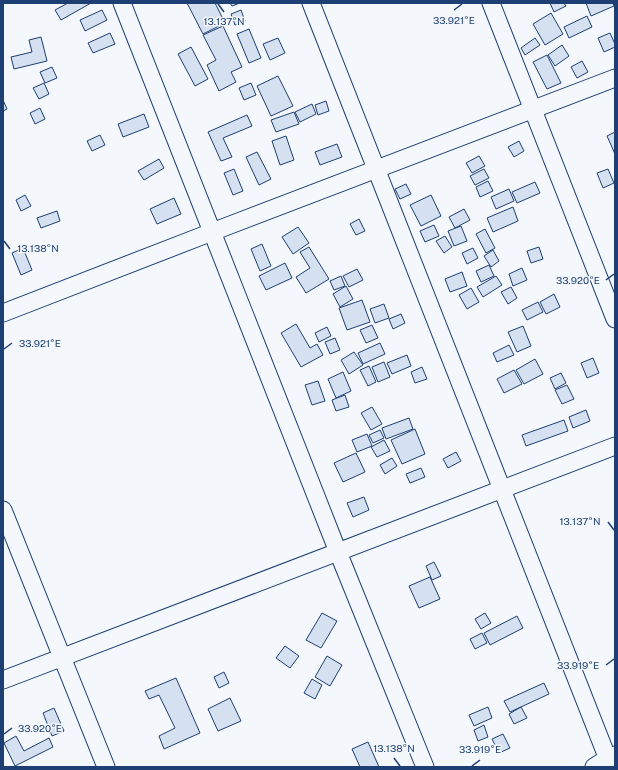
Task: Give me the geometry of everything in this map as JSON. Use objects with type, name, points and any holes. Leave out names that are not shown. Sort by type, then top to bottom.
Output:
[{"type":"street","points":[[122,3],[338,552],[425,767]]},
{"type":"street","points":[[311,3],[502,489],[611,760],[594,767]]},
{"type":"street","points":[[491,3],[615,319]]},
{"type":"street","points":[[3,313],[615,78]]},
{"type":"street","points":[[3,680],[615,446]]},
{"type":"street","points":[[3,510],[106,767]]},
{"type":"building","points":[[68,3],[91,3],[61,20],[55,10]]},
{"type":"building","points":[[187,3],[215,3],[225,23],[203,34]]},
{"type":"building","points":[[230,3],[240,3],[232,6]]},
{"type":"building","points":[[550,3],[564,3],[566,6],[554,12]]},
{"type":"building","points":[[586,3],[613,3],[614,6],[591,16]]},
{"type":"building","points":[[102,10],[107,20],[85,31],[80,20]]},
{"type":"building","points":[[241,10],[245,21],[235,25],[231,14]]},
{"type":"building","points":[[551,13],[563,34],[545,45],[533,24]]},
{"type":"building","points":[[587,16],[592,27],[569,38],[564,27]]},
{"type":"building","points":[[223,26],[242,67],[231,72],[236,82],[219,91],[207,65],[216,60],[203,35]]},
{"type":"building","points":[[249,29],[261,58],[249,63],[237,34]]},
{"type":"building","points":[[110,33],[115,44],[93,53],[88,43]]},
{"type":"building","points":[[610,33],[615,47],[604,52],[598,38]]},
{"type":"building","points":[[41,37],[47,61],[14,69],[11,57],[32,52],[29,40]]},
{"type":"building","points":[[278,38],[285,53],[270,60],[263,44]]},
{"type":"building","points":[[535,38],[540,45],[525,55],[521,48]]},
{"type":"building","points":[[562,45],[569,56],[555,66],[548,55]]},
{"type":"building","points":[[191,47],[208,79],[195,86],[178,54]]},
{"type":"building","points":[[547,55],[561,83],[547,89],[533,62]]},
{"type":"building","points":[[582,61],[588,72],[577,78],[571,67]]},
{"type":"building","points":[[52,67],[57,78],[45,83],[40,72]]},
{"type":"building","points":[[278,76],[293,106],[271,116],[257,86]]},
{"type":"building","points":[[44,83],[49,94],[39,99],[33,88]]},
{"type":"building","points":[[251,83],[256,95],[244,100],[239,88]]},
{"type":"building","points":[[3,100],[7,109],[3,111]]},
{"type":"building","points":[[326,101],[329,111],[318,115],[315,105]]},
{"type":"building","points":[[312,104],[316,114],[300,122],[295,112]]},
{"type":"building","points":[[40,108],[45,119],[35,124],[30,113]]},
{"type":"building","points":[[294,112],[299,124],[276,132],[271,120]]},
{"type":"building","points":[[144,114],[149,127],[123,137],[118,124]]},
{"type":"building","points":[[247,115],[252,126],[223,138],[232,157],[221,161],[208,132]]},
{"type":"building","points":[[615,132],[615,154],[607,136]]},
{"type":"building","points":[[100,135],[105,145],[92,151],[87,141]]},
{"type":"building","points":[[286,136],[294,160],[280,165],[272,141]]},
{"type":"building","points":[[519,141],[524,151],[514,157],[508,147]]},
{"type":"building","points":[[337,144],[342,157],[320,165],[315,152]]},
{"type":"building","points":[[257,152],[271,179],[259,185],[246,157]]},
{"type":"building","points":[[479,156],[485,166],[472,173],[466,163]]},
{"type":"building","points":[[159,159],[164,168],[144,180],[138,171]]},
{"type":"building","points":[[234,169],[243,191],[233,195],[224,173]]},
{"type":"building","points":[[484,169],[489,178],[475,185],[470,176]]},
{"type":"building","points":[[608,169],[614,183],[603,188],[597,173]]},
{"type":"building","points":[[488,181],[493,191],[480,197],[476,187]]},
{"type":"building","points":[[535,182],[540,193],[517,203],[512,192]]},
{"type":"building","points":[[406,184],[411,194],[400,199],[395,189]]},
{"type":"building","points":[[509,189],[514,201],[496,209],[491,197]]},
{"type":"building","points":[[25,195],[31,206],[21,211],[16,200]]},
{"type":"building","points":[[431,195],[441,216],[421,226],[410,205]]},
{"type":"building","points":[[174,198],[181,214],[157,224],[150,209]]},
{"type":"building","points":[[513,207],[518,221],[493,232],[487,218]]},
{"type":"building","points":[[464,209],[470,220],[455,228],[449,217]]},
{"type":"building","points":[[57,211],[60,221],[41,228],[37,218]]},
{"type":"building","points":[[359,219],[365,231],[356,235],[350,224]]},
{"type":"building","points":[[434,225],[439,236],[425,242],[420,231]]},
{"type":"building","points":[[461,226],[467,241],[454,246],[448,231]]},
{"type":"building","points":[[298,227],[309,243],[293,254],[282,237]]},
{"type":"building","points":[[485,229],[495,248],[486,253],[476,234]]},
{"type":"building","points":[[445,236],[452,247],[444,253],[436,241]]},
{"type":"building","points":[[262,244],[271,266],[260,271],[251,249]]},
{"type":"building","points":[[309,247],[329,279],[306,293],[296,277],[310,268],[300,252]]},
{"type":"building","points":[[539,247],[543,259],[531,263],[527,251]]},
{"type":"building","points":[[23,248],[32,270],[21,275],[12,253]]},
{"type":"building","points":[[473,248],[478,258],[467,264],[462,253]]},
{"type":"building","points":[[493,250],[499,261],[491,267],[484,256]]},
{"type":"building","points":[[285,263],[292,278],[266,290],[259,276]]},
{"type":"building","points":[[489,265],[494,276],[481,282],[476,271]]},
{"type":"building","points":[[522,268],[527,280],[513,286],[509,274]]},
{"type":"building","points":[[357,269],[363,280],[349,287],[343,276]]},
{"type":"building","points":[[462,272],[467,286],[450,292],[445,279]]},
{"type":"building","points":[[341,276],[345,286],[334,290],[330,281]]},
{"type":"building","points":[[496,276],[502,285],[483,297],[477,287]]},
{"type":"building","points":[[346,286],[353,299],[340,307],[333,294]]},
{"type":"building","points":[[511,287],[517,298],[508,304],[501,292]]},
{"type":"building","points":[[471,288],[479,302],[467,309],[459,295]]},
{"type":"building","points":[[554,294],[560,307],[546,314],[540,302]]},
{"type":"building","points":[[362,300],[370,322],[347,330],[339,308]]},
{"type":"building","points":[[538,302],[543,312],[527,320],[522,310]]},
{"type":"building","points":[[384,304],[389,318],[375,323],[370,309]]},
{"type":"building","points":[[401,314],[405,323],[393,329],[389,319]]},
{"type":"building","points":[[296,324],[310,348],[317,344],[323,355],[301,367],[281,333]]},
{"type":"building","points":[[372,325],[378,338],[366,343],[360,330]]},
{"type":"building","points":[[523,326],[531,346],[517,352],[508,332]]},
{"type":"building","points":[[327,327],[331,336],[319,342],[315,333]]},
{"type":"building","points":[[335,338],[340,350],[330,354],[325,342]]},
{"type":"building","points":[[380,343],[385,354],[363,364],[358,353]]},
{"type":"building","points":[[509,345],[514,355],[497,362],[493,353]]},
{"type":"building","points":[[354,352],[363,365],[349,374],[341,360]]},
{"type":"building","points":[[407,355],[411,366],[392,374],[387,363]]},
{"type":"building","points":[[593,358],[599,373],[587,378],[581,363]]},
{"type":"building","points":[[535,359],[543,374],[524,384],[516,370]]},
{"type":"building","points":[[384,362],[390,377],[378,382],[372,367]]},
{"type":"building","points":[[369,366],[376,382],[368,386],[360,370]]},
{"type":"building","points":[[422,367],[427,379],[415,383],[411,372]]},
{"type":"building","points":[[514,370],[522,384],[504,393],[497,379]]},
{"type":"building","points":[[343,372],[351,391],[336,398],[328,379]]},
{"type":"building","points":[[561,373],[566,383],[555,389],[550,378]]},
{"type":"building","points":[[318,381],[325,401],[312,405],[305,385]]},
{"type":"building","points":[[567,385],[574,399],[562,404],[555,390]]},
{"type":"building","points":[[345,395],[349,407],[336,411],[332,400]]},
{"type":"building","points":[[372,407],[382,424],[371,430],[361,413]]},
{"type":"building","points":[[586,410],[590,421],[573,428],[569,417]]},
{"type":"building","points":[[409,418],[413,429],[386,439],[382,428]]},
{"type":"building","points":[[564,420],[568,431],[526,446],[522,435]]},
{"type":"building","points":[[415,429],[425,454],[402,464],[391,440]]},
{"type":"building","points":[[380,430],[384,438],[373,443],[369,435]]},
{"type":"building","points":[[367,434],[372,446],[357,452],[352,440]]},
{"type":"building","points":[[384,440],[390,451],[377,457],[371,447]]},
{"type":"building","points":[[456,452],[461,461],[448,468],[443,459]]},
{"type":"building","points":[[356,453],[365,472],[343,482],[334,463]]},
{"type":"building","points":[[392,458],[397,466],[385,474],[380,465]]},
{"type":"building","points":[[421,468],[425,477],[410,483],[406,474]]},
{"type":"building","points":[[364,497],[369,510],[353,517],[347,503]]},
{"type":"building","points":[[434,562],[441,576],[432,580],[426,566]]},
{"type":"building","points":[[430,577],[440,599],[419,608],[409,586]]},
{"type":"building","points":[[322,613],[337,621],[321,648],[306,640]]},
{"type":"building","points":[[485,613],[491,623],[481,629],[475,619]]},
{"type":"building","points":[[517,616],[523,628],[490,645],[484,633]]},
{"type":"building","points":[[482,633],[487,643],[475,649],[470,639]]},
{"type":"building","points":[[285,646],[299,656],[290,668],[276,658]]},
{"type":"building","points":[[327,656],[342,665],[330,686],[315,677]]},
{"type":"building","points":[[224,672],[229,683],[219,688],[214,677]]},
{"type":"building","points":[[176,678],[200,733],[164,749],[159,736],[175,728],[159,695],[149,699],[145,691]]},
{"type":"building","points":[[312,679],[322,685],[315,699],[304,693]]},
{"type":"building","points":[[544,683],[549,694],[510,712],[504,701]]},
{"type":"building","points":[[230,698],[241,721],[218,731],[208,709]]},
{"type":"building","points":[[488,707],[492,718],[474,726],[469,715]]},
{"type":"building","points":[[521,707],[527,718],[514,724],[509,714]]},
{"type":"building","points":[[54,708],[64,731],[52,736],[43,713]]},
{"type":"building","points":[[484,725],[488,737],[478,741],[474,730]]},
{"type":"building","points":[[503,734],[510,748],[499,753],[492,739]]},
{"type":"building","points":[[16,736],[24,751],[49,738],[53,747],[15,766],[4,743]]},
{"type":"building","points":[[368,742],[379,767],[360,767],[352,749]]}]
